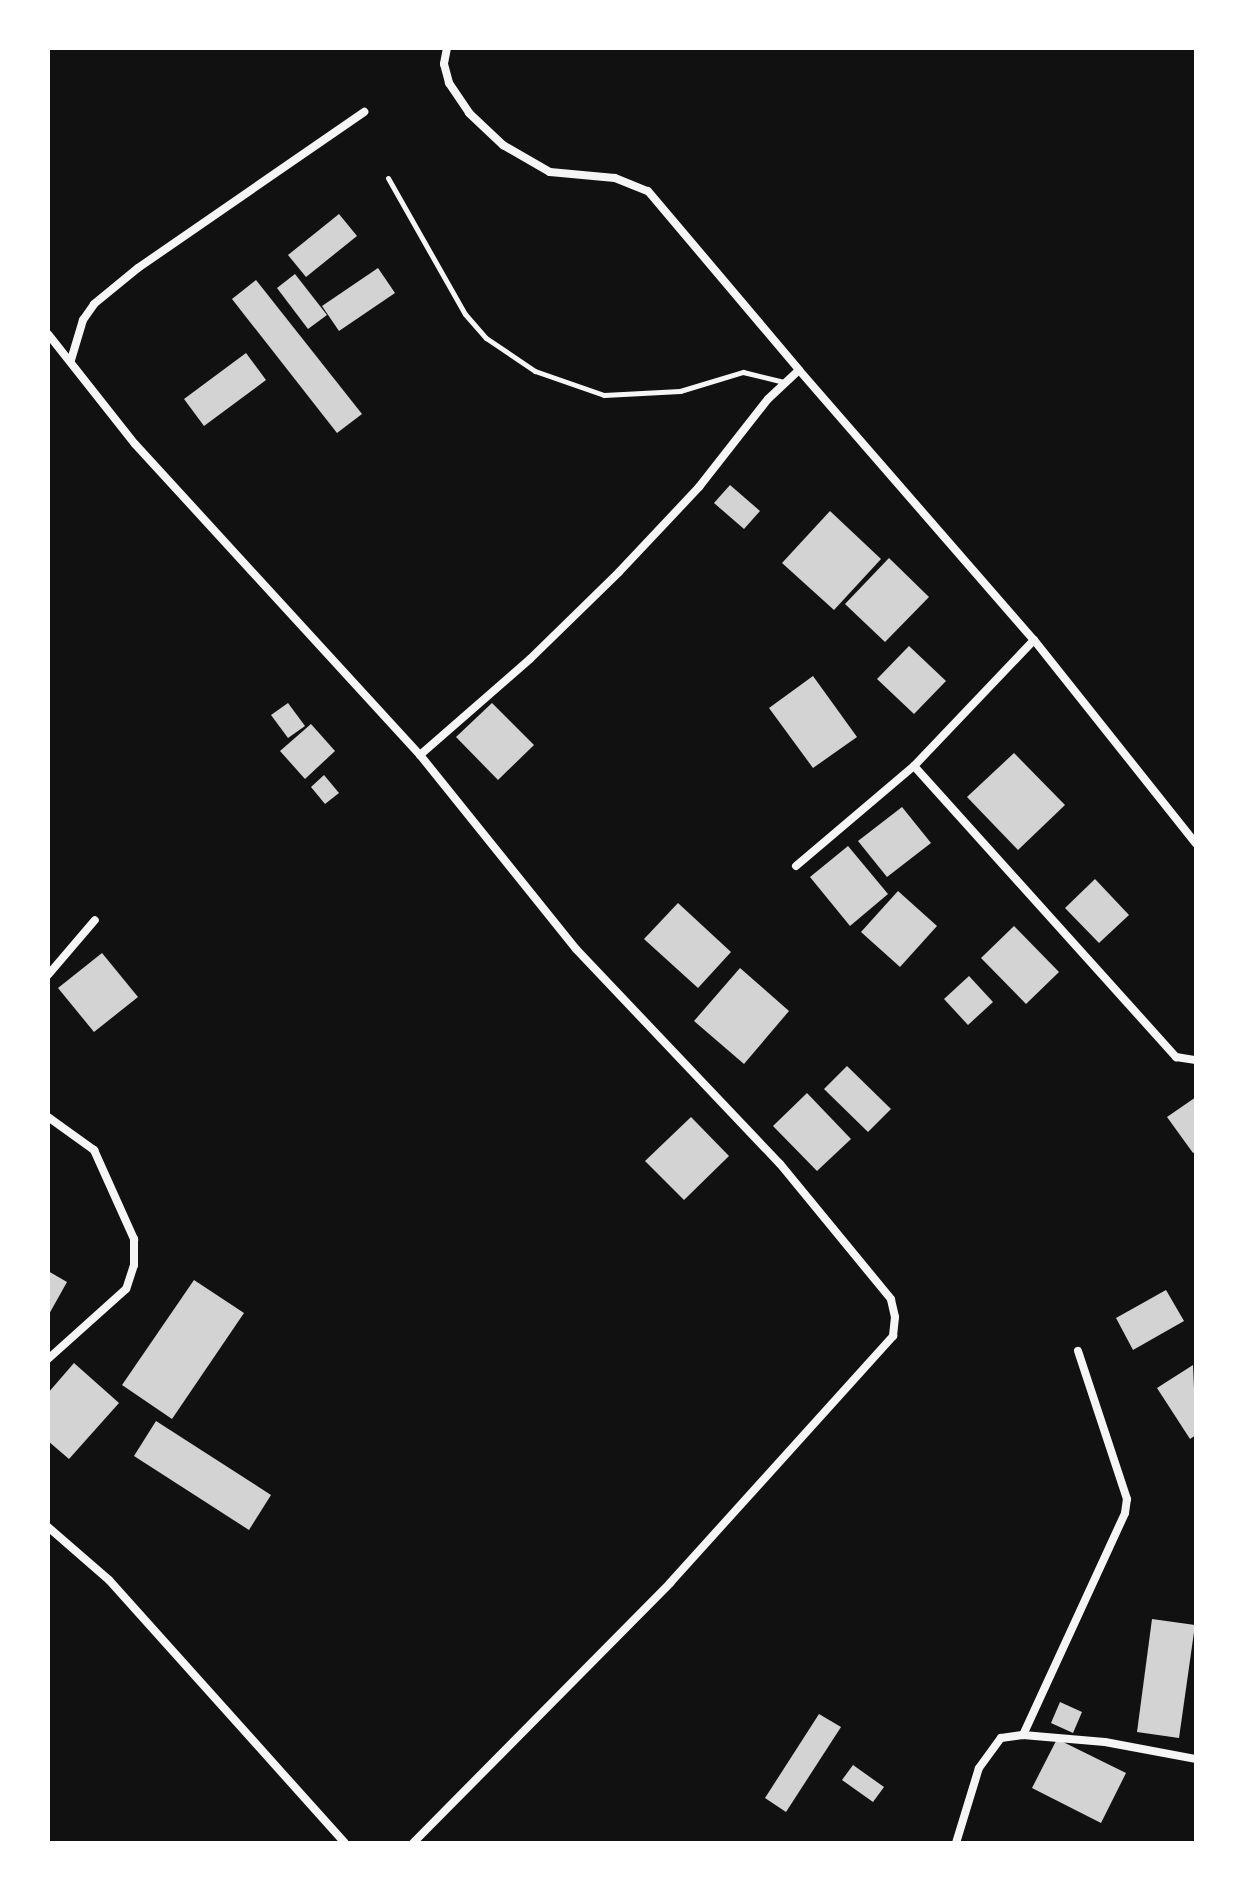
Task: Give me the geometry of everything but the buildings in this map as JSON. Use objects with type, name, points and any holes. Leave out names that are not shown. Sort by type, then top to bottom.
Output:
[{"type":"street","points":[[447,48],[444,64],[449,83],[469,113],[503,145],[550,172],[615,178],[648,191],[1034,640],[1196,844]]},
{"type":"street","points":[[71,360],[83,320],[116,286],[364,112]]},
{"type":"street","points":[[48,334],[135,444],[420,755],[576,949],[780,1164],[891,1299],[895,1317],[893,1336],[670,1583],[413,1843]]},
{"type":"street","points":[[420,755],[530,659],[619,572],[699,487],[784,382],[799,370]]},
{"type":"street","points":[[796,866],[914,766],[1034,640]]},
{"type":"street","points":[[914,766],[1176,1057],[1196,1060]]},
{"type":"street","points":[[48,975],[95,920]]},
{"type":"street","points":[[48,1117],[94,1150],[134,1239],[134,1265],[126,1289],[48,1359]]},
{"type":"street","points":[[1023,1735],[1113,1540],[1127,1499],[1078,1351]]},
{"type":"street","points":[[48,1527],[109,1580],[345,1843]]},
{"type":"street","points":[[956,1843],[979,1768],[1001,1738],[1023,1735],[1105,1742],[1196,1759]]},
{"type":"lane","points":[[388,178],[465,314],[486,338],[535,371],[604,395],[680,391],[743,372],[784,382]]}]
